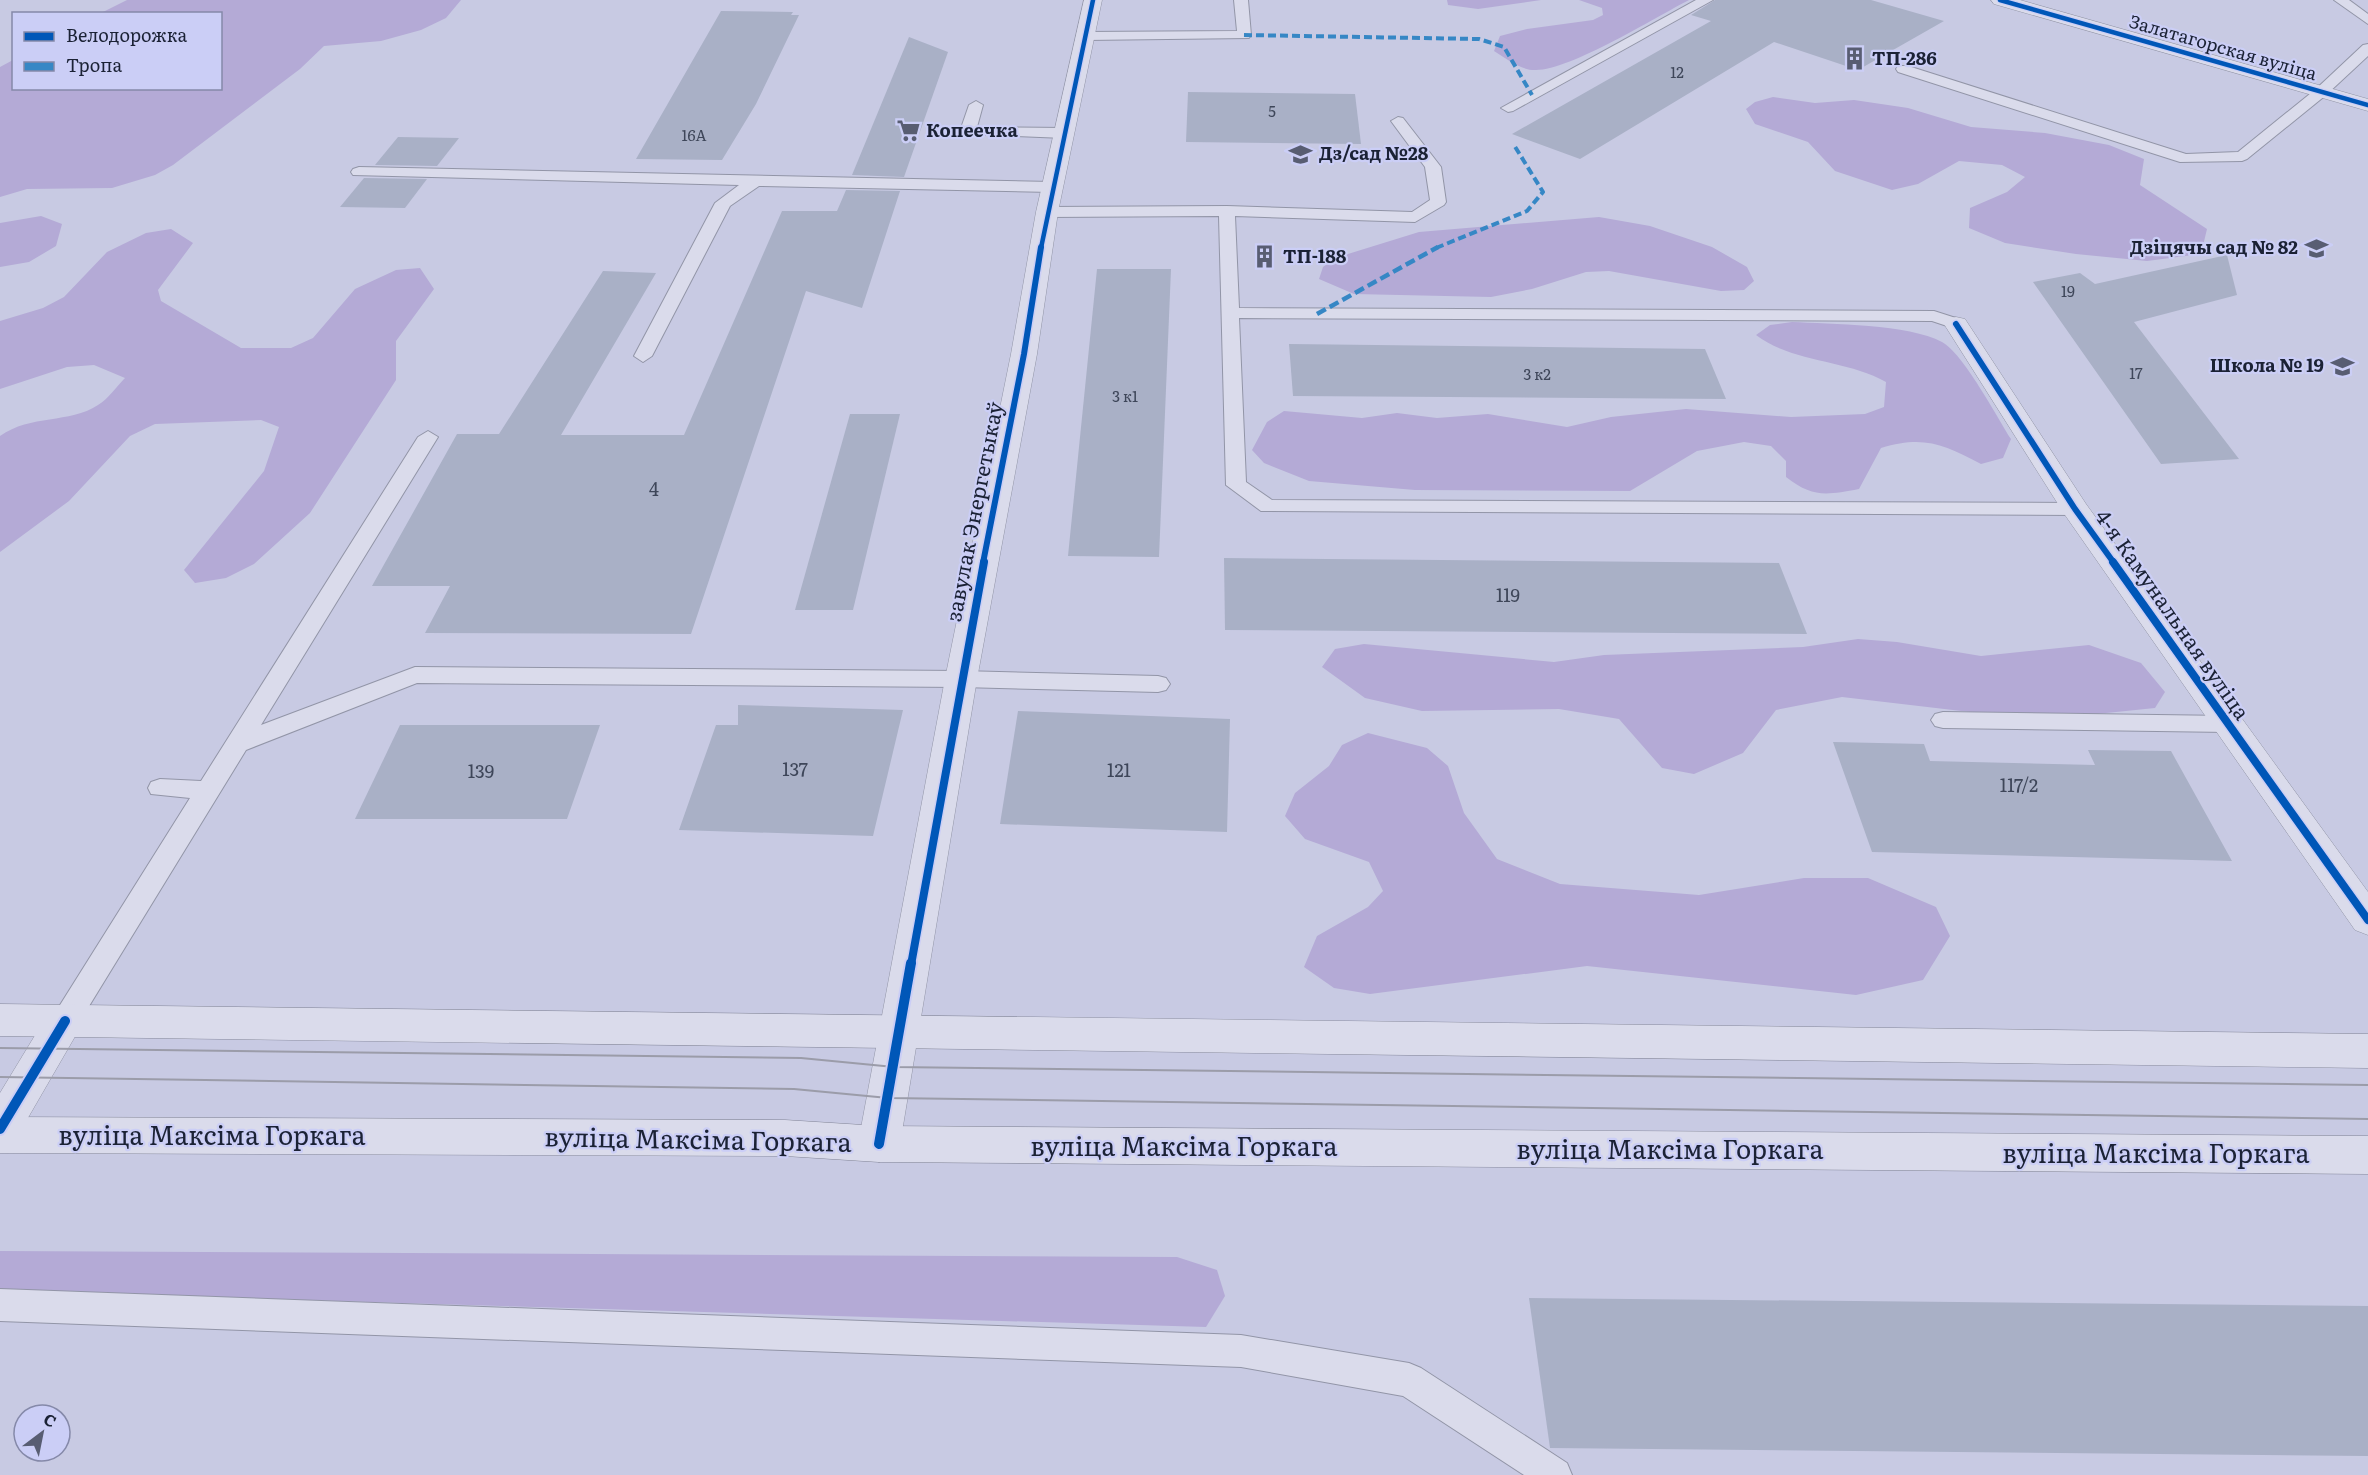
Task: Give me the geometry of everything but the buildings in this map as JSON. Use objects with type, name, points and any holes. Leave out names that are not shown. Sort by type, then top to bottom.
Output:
[{"type":"street","name":"завулак Энергетыкаў","points":[[879,1144],[961,679],[1024,354],[1049,199],[1093,0]]},
{"type":"street","name":"Залатагорская вуліца","points":[[2000,0],[2368,105]]},
{"type":"street","name":"4-я Камунальная вуліца","points":[[1956,324],[2075,509],[2368,920]]},
{"type":"street","points":[[0,1020],[795,1033],[900,1032],[2368,1051]]},
{"type":"street","points":[[0,1129],[65,1021]]},
{"type":"street","name":"вуліца Максіма Горкага","points":[[0,1135],[785,1138],[879,1144],[2368,1155]]},
{"type":"lane","points":[[1086,36],[1244,35],[1241,0]]},
{"type":"lane","points":[[1508,108],[1706,0]]},
{"type":"lane","points":[[2341,0],[2368,20]]},
{"type":"lane","points":[[1903,69],[2185,159],[2242,156],[2321,92],[2368,48]]},
{"type":"lane","points":[[976,105],[968,131],[1064,133]]},
{"type":"lane","points":[[359,172],[756,181],[1227,211],[1415,217],[1438,202],[1433,167],[1398,121]]},
{"type":"lane","points":[[643,356],[723,203],[756,181]]},
{"type":"lane","points":[[1227,211],[1236,485],[1268,506],[2075,509]]},
{"type":"lane","points":[[1230,313],[1934,316],[1956,324]]},
{"type":"lane","points":[[65,1021],[428,437]]},
{"type":"lane","points":[[237,744],[415,675],[961,679],[1158,684]]},
{"type":"lane","points":[[1943,720],[2228,724]]},
{"type":"lane","points":[[160,788],[208,790]]},
{"type":"lane","points":[[0,1305],[1241,1351],[1409,1380],[1555,1475]]},
{"type":"shaded area","points":[[127,0],[461,0],[446,18],[421,30],[381,41],[324,46],[300,69],[173,165],[155,175],[112,188],[27,189],[0,197],[0,67],[12,61],[12,90],[222,90],[222,12],[103,12]]},
{"type":"shaded area","points":[[1447,0],[1541,0],[1478,9],[1448,5]]},
{"type":"shaded area","points":[[1579,0],[1689,0],[1590,53],[1550,68],[1535,70],[1524,68],[1494,51],[1500,36],[1527,29],[1593,20],[1603,15],[1602,8]]},
{"type":"shaded area","points":[[1773,97],[1815,103],[1854,100],[1908,108],[1971,127],[2045,133],[2109,145],[2144,159],[2140,185],[2207,229],[2201,254],[2147,261],[2076,254],[2005,243],[1969,228],[1970,208],[2007,192],[2025,177],[2002,165],[1959,161],[1918,184],[1892,190],[1835,171],[1808,142],[1755,124],[1746,109],[1755,102]]},
{"type":"shaded area","points":[[41,216],[62,224],[56,246],[29,262],[0,267],[0,223]]},
{"type":"shaded area","points":[[1599,217],[1650,226],[1712,247],[1747,267],[1754,281],[1744,290],[1721,291],[1609,271],[1586,272],[1532,289],[1491,297],[1354,294],[1319,279],[1323,267],[1335,258],[1419,232]]},
{"type":"shaded area","points":[[171,229],[193,243],[158,290],[161,301],[241,348],[291,348],[313,338],[355,289],[396,270],[420,268],[434,289],[396,341],[396,380],[310,513],[254,564],[226,578],[195,583],[184,570],[264,471],[279,427],[261,420],[155,424],[130,436],[69,501],[0,552],[0,436],[24,425],[87,411],[105,399],[125,378],[94,365],[67,367],[0,389],[0,321],[43,308],[64,297],[107,252],[146,233]]},
{"type":"shaded area","points":[[1792,322],[1890,328],[1928,336],[1942,342],[1960,359],[2011,439],[2003,458],[1981,464],[1956,451],[1933,444],[1909,442],[1896,444],[1881,448],[1859,489],[1820,493],[1804,489],[1786,477],[1786,461],[1771,446],[1744,442],[1697,451],[1630,491],[1415,490],[1309,481],[1264,463],[1252,450],[1267,422],[1284,411],[1362,418],[1397,413],[1437,418],[1488,414],[1567,427],[1611,417],[1686,409],[1791,417],[1865,414],[1884,407],[1886,382],[1854,369],[1786,351],[1756,335],[1770,325]]},
{"type":"shaded area","points":[[1858,639],[1897,642],[1981,656],[2089,645],[2141,663],[2165,692],[2155,708],[2038,720],[1842,697],[1776,710],[1743,753],[1694,774],[1662,768],[1619,719],[1559,709],[1422,711],[1365,698],[1322,667],[1335,649],[1364,644],[1554,662],[1604,655],[1803,647]]},
{"type":"shaded area","points":[[1368,733],[1427,748],[1448,766],[1464,813],[1497,859],[1560,884],[1699,895],[1804,878],[1868,878],[1936,907],[1950,936],[1923,980],[1856,995],[1587,966],[1370,994],[1334,988],[1304,967],[1317,936],[1368,907],[1383,891],[1369,862],[1305,839],[1285,816],[1295,793],[1329,766],[1342,745]]},
{"type":"shaded area","points":[[0,1251],[1177,1257],[1217,1270],[1225,1296],[1206,1327],[0,1291]]},
{"type":"tram line","points":[[0,1048],[801,1058],[894,1067],[2368,1085]]},
{"type":"tram line","points":[[0,1077],[794,1089],[888,1098],[2368,1119]]},
{"type":"marked path","points":[[1244,35],[1479,39],[1504,47],[1532,95]]},
{"type":"marked path","points":[[1317,314],[1443,244],[1527,211],[1543,192],[1514,145]]},
{"type":"cycle path","points":[[879,1144],[961,679],[1024,354],[1047,212],[1093,0]]},
{"type":"cycle path","points":[[2000,0],[2368,105]]},
{"type":"cycle path","points":[[1956,324],[2075,509],[2368,920]]},
{"type":"cycle path","points":[[0,1129],[65,1021]]},
{"type":"place","name":"ТП-286","points":[[1854,59]]},
{"type":"place","name":"Копеечка","points":[[908,131]]},
{"type":"place","name":"Дз/сад №28","points":[[1301,154]]},
{"type":"place","name":"Дзіцячы сад № 82","points":[[2316,248]]},
{"type":"place","name":"ТП-188","points":[[1265,257]]},
{"type":"place","name":"Школа № 19","points":[[2342,366]]}]
